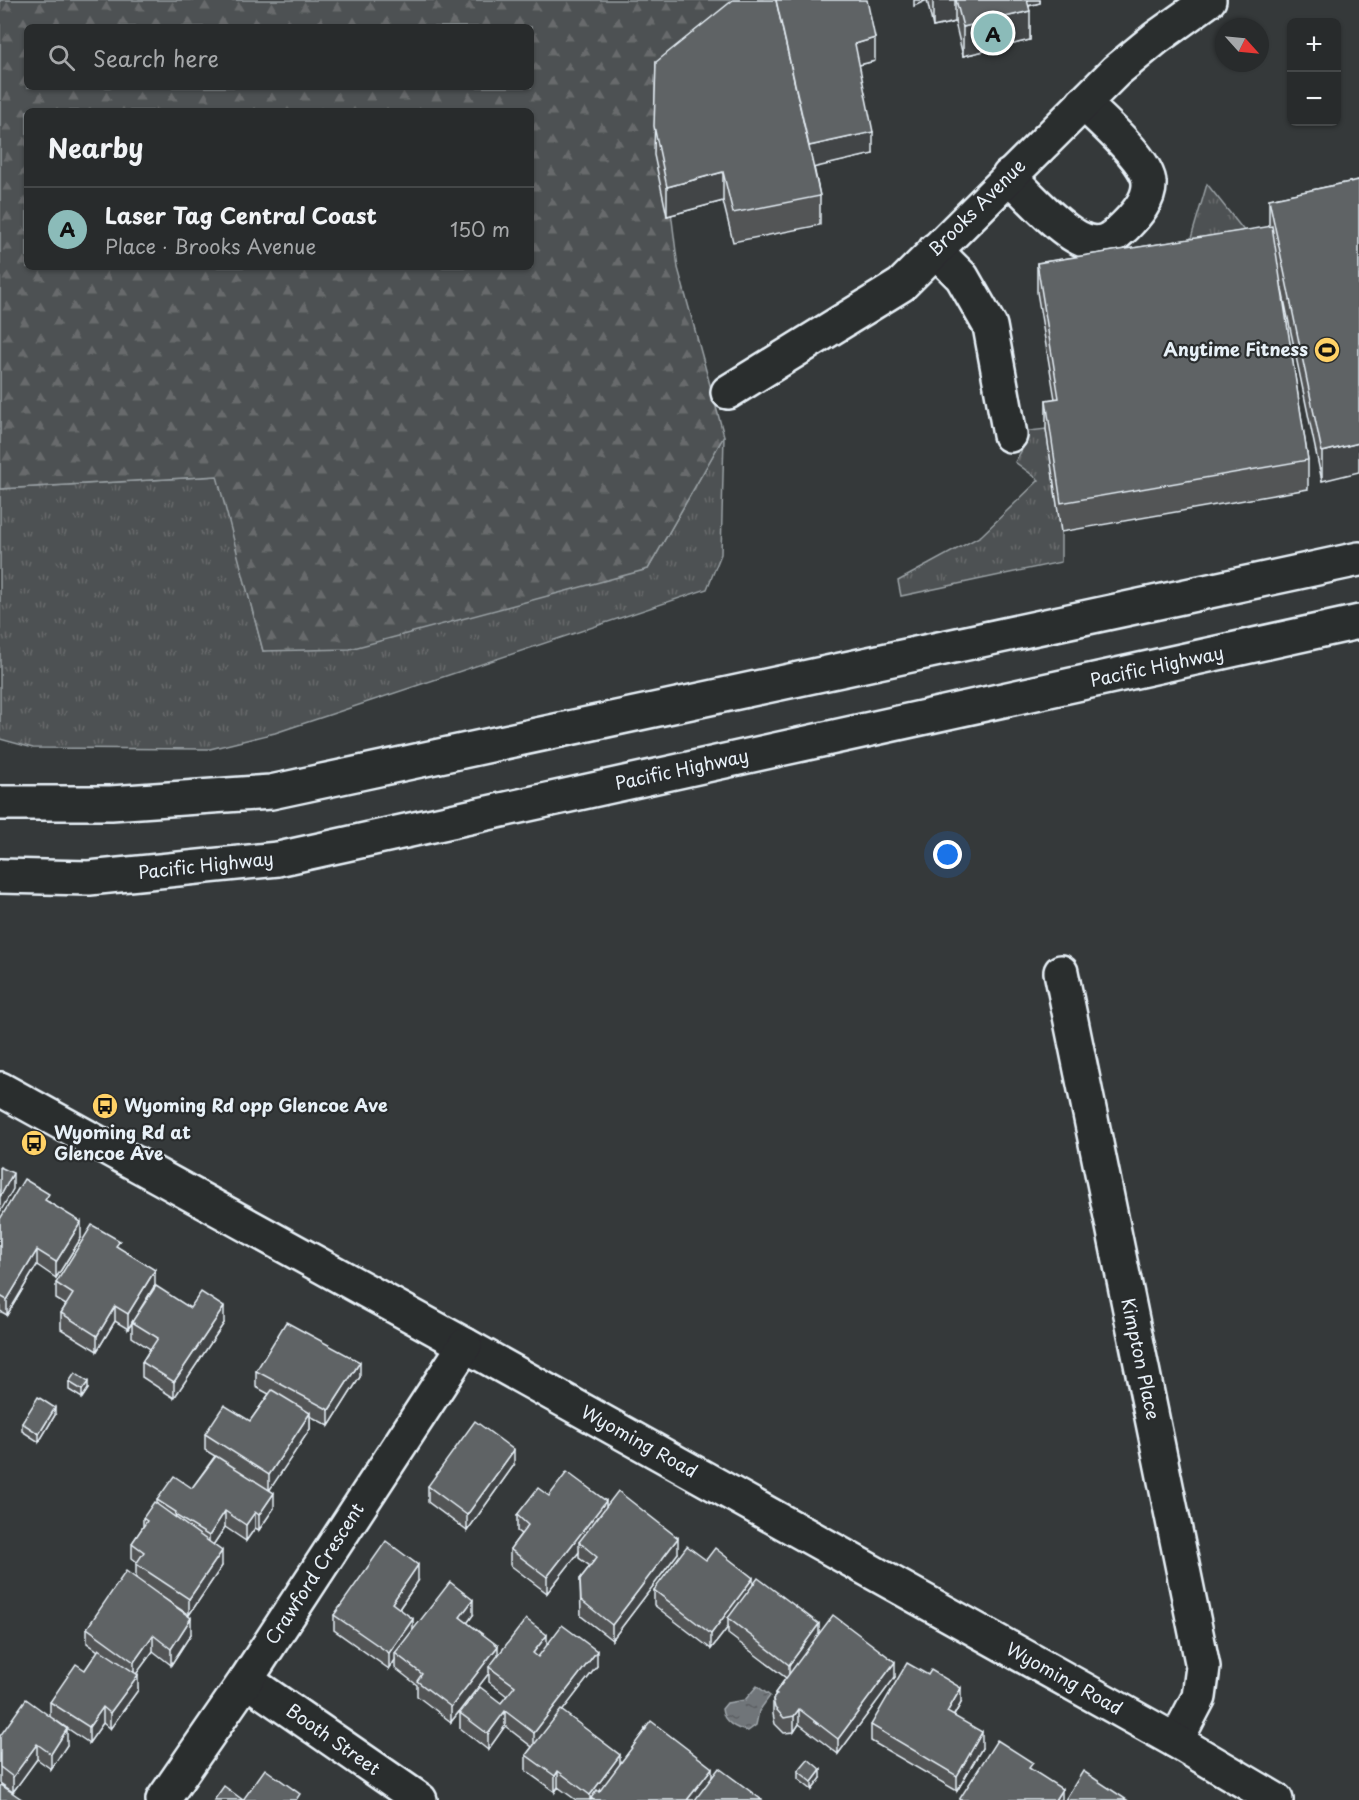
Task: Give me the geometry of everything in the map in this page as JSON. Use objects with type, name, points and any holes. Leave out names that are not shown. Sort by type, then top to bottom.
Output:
[{"type":"street","name":"Brooks Avenue","points":[[728,392],[901,285],[1116,71],[1156,38],[1209,0]]},
{"type":"street","points":[[1009,176],[1070,233],[1085,241],[1107,242],[1132,220],[1146,200],[1150,182],[1132,152],[1083,103]]},
{"type":"street","points":[[935,250],[962,277],[990,326],[1010,435]]},
{"type":"street","points":[[0,803],[111,803],[271,792],[1359,559]]},
{"type":"street","name":"Pacific Highway","points":[[0,876],[89,878],[278,859],[1359,622]]},
{"type":"street","name":"Kimpton Place","points":[[1061,972],[1203,1667],[1199,1698],[1176,1741]]},
{"type":"street","name":"Wyoming Road","points":[[0,1089],[1176,1741],[1276,1800]]},
{"type":"street","name":"Crawford Crescent","points":[[163,1800],[246,1680],[465,1345]]},
{"type":"street","name":"Booth Street","points":[[246,1680],[420,1800]]},
{"type":"green space","points":[[0,0],[762,0],[656,91],[678,268],[724,436],[648,569],[350,649],[263,651],[217,476],[0,489]]},
{"type":"green space","points":[[1207,184],[1264,256],[1182,269]]},
{"type":"green space","points":[[1046,429],[1061,532],[1061,562],[901,596],[898,581],[981,536],[1039,480],[1015,462],[1023,448],[1022,432]]},
{"type":"green space","points":[[724,436],[721,554],[707,589],[275,733],[210,749],[33,748],[0,739],[0,489],[218,476],[263,651],[648,569]]},
{"type":"water","points":[[757,1686],[770,1696],[759,1711],[756,1725],[748,1731],[739,1729],[725,1718],[722,1709],[727,1703],[745,1700]]},
{"type":"building","points":[[733,0],[776,0],[820,196],[733,213],[723,172],[667,187],[654,126],[656,62]]},
{"type":"building","points":[[776,0],[867,0],[875,38],[855,44],[873,132],[809,146]]},
{"type":"building","points":[[956,0],[1027,0],[1030,11],[963,27]]},
{"type":"building","name":"Anytime Fitness","points":[[1359,180],[1359,443],[1322,452],[1269,199]]},
{"type":"building","points":[[1272,226],[1308,460],[1061,503],[1046,400],[1059,398],[1037,263]]},
{"type":"building","points":[[0,1167],[13,1173],[0,1197]]},
{"type":"building","points":[[24,1179],[49,1194],[45,1200],[81,1222],[56,1262],[37,1250],[7,1300],[0,1296],[0,1219]]},
{"type":"building","points":[[92,1225],[120,1241],[116,1246],[155,1270],[128,1314],[115,1306],[97,1336],[61,1313],[73,1294],[56,1283]]},
{"type":"building","points":[[156,1286],[190,1308],[201,1292],[224,1307],[174,1382],[142,1362],[158,1338],[132,1322]]},
{"type":"building","points":[[286,1322],[360,1362],[329,1410],[256,1371]]},
{"type":"building","points":[[75,1373],[88,1382],[82,1390],[69,1382]]},
{"type":"building","points":[[272,1390],[310,1413],[269,1475],[205,1434],[224,1405],[250,1421]]},
{"type":"building","points":[[38,1397],[55,1408],[39,1434],[22,1423]]},
{"type":"building","points":[[475,1421],[514,1450],[467,1515],[428,1486]]},
{"type":"building","points":[[216,1456],[274,1493],[259,1515],[255,1512],[246,1525],[225,1511],[209,1536],[175,1515],[176,1512],[157,1500],[174,1476],[192,1488]]},
{"type":"building","points":[[567,1472],[606,1501],[547,1577],[510,1549],[528,1525],[517,1515],[538,1488],[549,1496]]},
{"type":"building","points":[[618,1491],[678,1538],[612,1625],[581,1600],[580,1579],[597,1557],[579,1542]]},
{"type":"building","points":[[154,1502],[222,1551],[189,1599],[136,1564],[144,1552],[132,1543],[147,1521],[143,1518]]},
{"type":"building","points":[[386,1541],[418,1565],[392,1603],[413,1619],[389,1653],[334,1615]]},
{"type":"building","points":[[687,1546],[706,1560],[715,1548],[753,1578],[711,1634],[654,1590]]},
{"type":"building","points":[[126,1571],[191,1618],[171,1649],[153,1635],[134,1662],[87,1628]]},
{"type":"building","points":[[758,1578],[819,1624],[789,1665],[728,1618]]},
{"type":"building","points":[[450,1582],[473,1600],[460,1617],[498,1646],[451,1707],[417,1681],[422,1674],[395,1653]]},
{"type":"building","points":[[833,1615],[895,1662],[838,1739],[799,1709],[794,1716],[784,1718],[775,1708],[773,1699],[777,1694],[775,1693]]},
{"type":"building","points":[[526,1619],[547,1635],[533,1653],[538,1657],[562,1625],[597,1651],[534,1733],[505,1711],[488,1734],[460,1713],[480,1687],[501,1703],[515,1686],[489,1667]]},
{"type":"building","points":[[99,1649],[138,1675],[110,1713],[103,1707],[89,1727],[50,1702],[76,1664],[85,1670]]},
{"type":"building","points":[[907,1663],[928,1675],[931,1670],[961,1688],[947,1712],[982,1732],[957,1776],[871,1725]]},
{"type":"building","points":[[26,1699],[67,1729],[51,1754],[37,1744],[13,1777],[0,1767],[0,1736]]},
{"type":"building","points":[[561,1710],[620,1755],[590,1795],[558,1771],[555,1776],[526,1755]]},
{"type":"building","points":[[651,1721],[712,1768],[687,1800],[594,1800],[591,1798],[597,1790],[599,1792]]},
{"type":"building","points":[[997,1740],[1033,1763],[1029,1768],[1062,1789],[1055,1800],[959,1800]]},
{"type":"building","points":[[808,1759],[821,1770],[812,1782],[798,1771]]},
{"type":"building","points":[[719,1768],[762,1800],[695,1800]]},
{"type":"building","points":[[265,1769],[300,1794],[296,1800],[243,1800]]},
{"type":"building","points":[[1083,1771],[1127,1800],[1065,1800]]},
{"type":"building","points":[[1,1785],[23,1800],[0,1800]]},
{"type":"building","points":[[224,1786],[243,1800],[214,1800]]},
{"type":"place","name":"Laser Tag Central Coast","points":[[993,33]]},
{"type":"place","name":"Anytime Fitness","points":[[1327,350]]},
{"type":"place","name":"Wyoming Rd opp Glencoe Ave","points":[[105,1106]]},
{"type":"place","name":"Wyoming Rd at Glencoe Ave","points":[[34,1143]]}]
